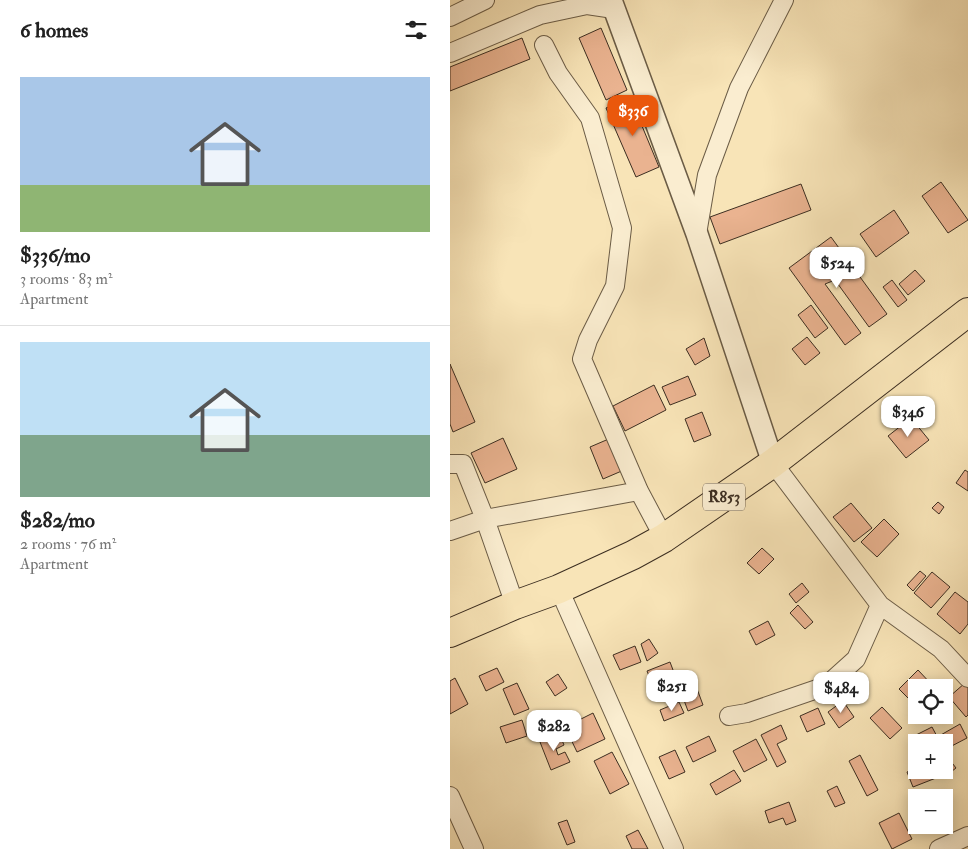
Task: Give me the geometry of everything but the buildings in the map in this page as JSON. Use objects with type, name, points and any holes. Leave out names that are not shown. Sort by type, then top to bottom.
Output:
[{"type":"main road","name":"R853","points":[[450,633],[515,605],[559,589],[633,555],[664,538],[773,463],[968,312]]},
{"type":"street","points":[[450,17],[484,0]]},
{"type":"street","points":[[696,234],[707,175],[739,88],[784,0]]},
{"type":"street","points":[[450,53],[540,16],[587,5],[612,4],[696,234],[773,463],[880,605],[941,649],[968,678]]},
{"type":"street","points":[[544,45],[558,74],[590,118],[622,228],[615,286],[588,340],[582,360],[640,491],[664,538]]},
{"type":"street","points":[[450,464],[463,464],[515,605]]},
{"type":"street","points":[[450,531],[485,520],[640,491]]},
{"type":"street","points":[[559,589],[674,849]]},
{"type":"street","points":[[729,716],[746,713],[826,686],[856,659],[880,605]]},
{"type":"street","points":[[450,796],[474,849]]},
{"type":"street","points":[[939,849],[968,836]]}]
